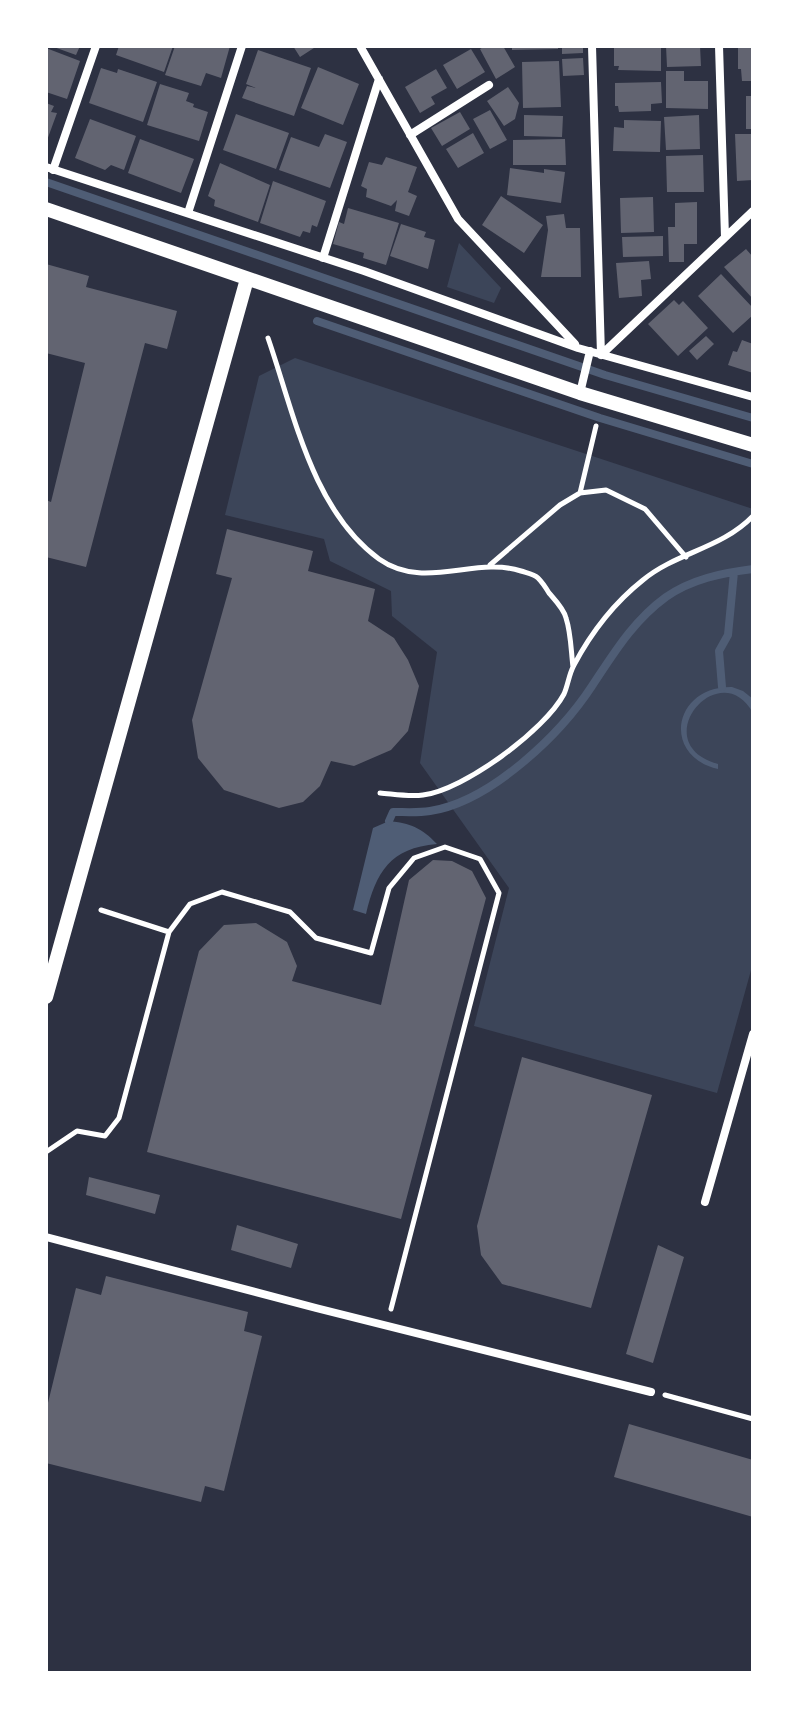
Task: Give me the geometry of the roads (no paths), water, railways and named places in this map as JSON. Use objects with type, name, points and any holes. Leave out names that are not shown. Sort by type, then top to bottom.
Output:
[{"type":"street","points":[[96,46],[49,168],[323,258],[578,348],[753,397]]},
{"type":"street","points":[[188,213],[242,46]]},
{"type":"street","points":[[360,46],[458,219],[578,348]]},
{"type":"street","points":[[592,46],[601,355]]},
{"type":"street","points":[[719,46],[725,237]]},
{"type":"street","points":[[323,258],[379,79]]},
{"type":"street","points":[[410,135],[489,85]]},
{"type":"street","points":[[46,209],[580,393],[753,445]]},
{"type":"street","points":[[601,355],[753,211]]},
{"type":"street","points":[[46,997],[247,279]]},
{"type":"street","points":[[580,393],[590,351]]},
{"type":"street","points":[[705,1202],[753,1034]]},
{"type":"street","points":[[46,1237],[651,1392]]},
{"type":"waterway","points":[[46,182],[605,375],[753,418]]},
{"type":"waterway","points":[[317,321],[600,418],[753,464]]},
{"type":"waterway","points":[[389,821],[393,812],[425,812],[453,805],[499,780],[522,764],[562,725],[625,638],[654,606],[697,581],[753,569]]},
{"type":"waterway","points":[[722,687],[719,651],[728,635],[734,572]]}]
